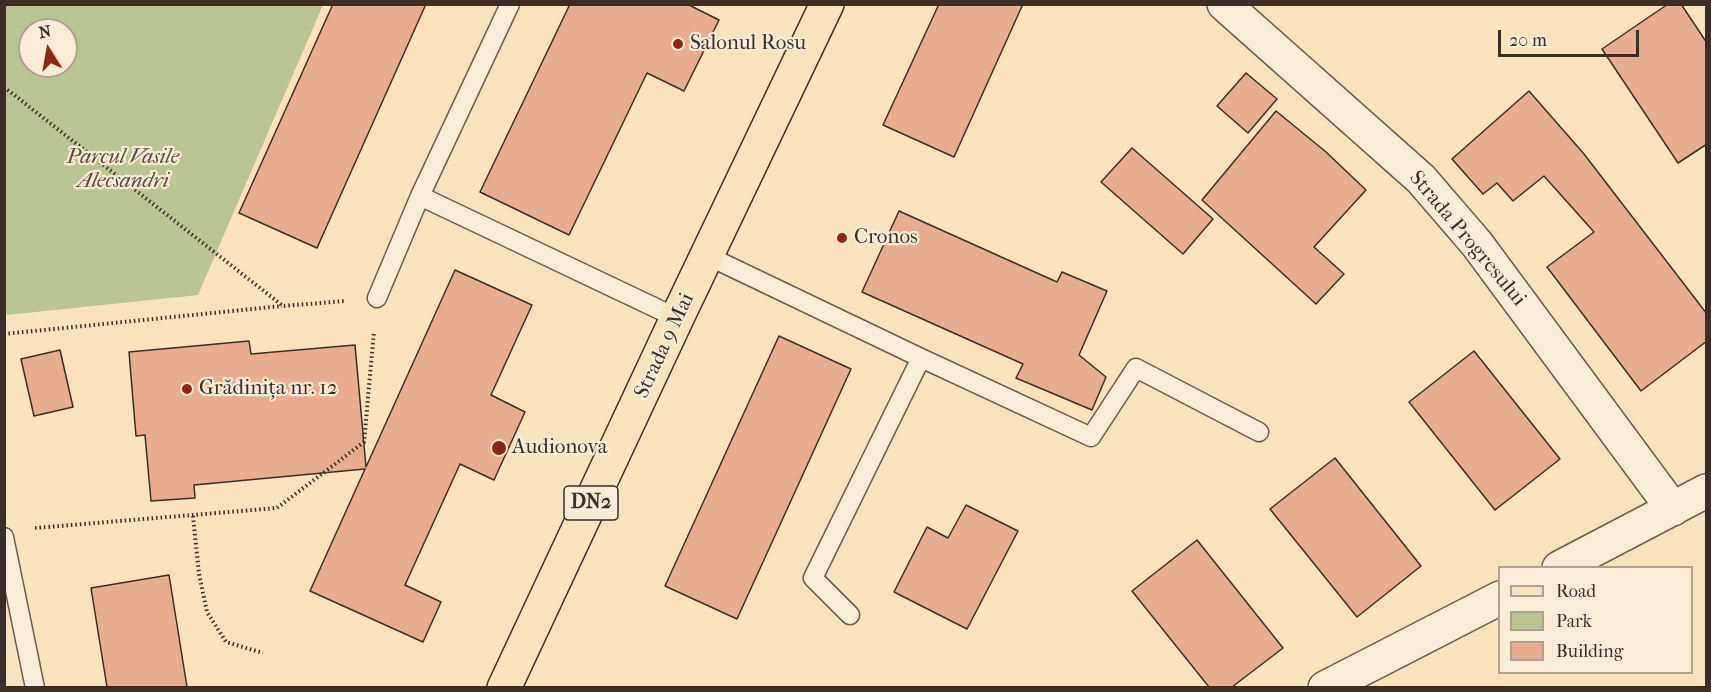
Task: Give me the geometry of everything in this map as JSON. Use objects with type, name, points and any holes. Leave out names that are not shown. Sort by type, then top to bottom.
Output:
[{"type":"main road","name":"Strada 9 Mai","points":[[504,687],[827,4]]},
{"type":"street","name":"Strada Progresului","points":[[1224,4],[1421,178],[1477,244],[1673,508]]},
{"type":"street","points":[[1560,566],[1707,491]]},
{"type":"street","points":[[1325,687],[1498,599]]},
{"type":"lane","points":[[377,298],[420,196],[510,4]]},
{"type":"lane","points":[[420,196],[677,318]]},
{"type":"lane","points":[[708,256],[1091,437],[1136,368],[1259,432]]},
{"type":"lane","points":[[850,615],[813,578],[921,358]]},
{"type":"lane","points":[[4,537],[35,687]]},
{"type":"path","points":[[4,87],[283,306]]},
{"type":"path","points":[[4,334],[377,298],[364,442],[277,508],[28,529]]},
{"type":"path","points":[[193,516],[199,574],[207,612],[226,642],[263,653]]},
{"type":"green space","name":"Parcul Vasile Alecsandri","points":[[4,5],[323,5],[198,295],[7,315],[4,303]]},
{"type":"building","points":[[333,4],[426,4],[317,248],[239,213]]},
{"type":"building","points":[[570,4],[687,4],[719,20],[684,91],[647,73],[569,235],[480,192]]},
{"type":"building","points":[[939,4],[1023,4],[954,157],[883,125]]},
{"type":"building","points":[[1668,4],[1681,4],[1707,43],[1707,144],[1678,163],[1602,49]]},
{"type":"building","points":[[1246,73],[1277,99],[1248,133],[1217,106]]},
{"type":"building","points":[[1529,91],[1584,154],[1707,314],[1707,341],[1641,391],[1547,267],[1594,232],[1544,176],[1513,201],[1497,183],[1483,194],[1452,159]]},
{"type":"building","points":[[1276,111],[1326,152],[1366,190],[1314,247],[1344,274],[1316,304],[1202,200]]},
{"type":"building","points":[[1132,148],[1213,219],[1183,254],[1101,182]]},
{"type":"building","points":[[899,211],[1057,282],[1062,272],[1107,291],[1079,355],[1106,377],[1092,410],[1016,378],[1023,364],[862,292]]},
{"type":"building","points":[[455,270],[532,305],[491,395],[525,412],[494,480],[460,464],[405,585],[441,602],[423,642],[310,591],[365,469],[194,485],[195,498],[151,501],[145,435],[136,436],[129,352],[249,341],[251,354],[355,345],[366,467]]},
{"type":"building","points":[[779,336],[851,369],[737,619],[665,586]]},
{"type":"building","points":[[60,350],[73,407],[34,416],[21,359]]},
{"type":"building","points":[[1474,351],[1560,459],[1495,510],[1409,402]]},
{"type":"building","points":[[1335,458],[1421,566],[1357,617],[1270,509]]},
{"type":"building","points":[[966,505],[1018,531],[967,629],[894,592],[927,527],[948,538]]},
{"type":"building","points":[[1197,540],[1283,648],[1232,687],[1209,687],[1132,591]]},
{"type":"building","points":[[169,575],[187,687],[107,687],[91,588]]},
{"type":"place","name":"Salonul Rosu","points":[[678,44]]},
{"type":"place","name":"Cronos","points":[[842,238]]},
{"type":"place","name":"Grădiniţa nr. 12","points":[[187,389]]},
{"type":"place","name":"Audionova","points":[[499,448]]}]
